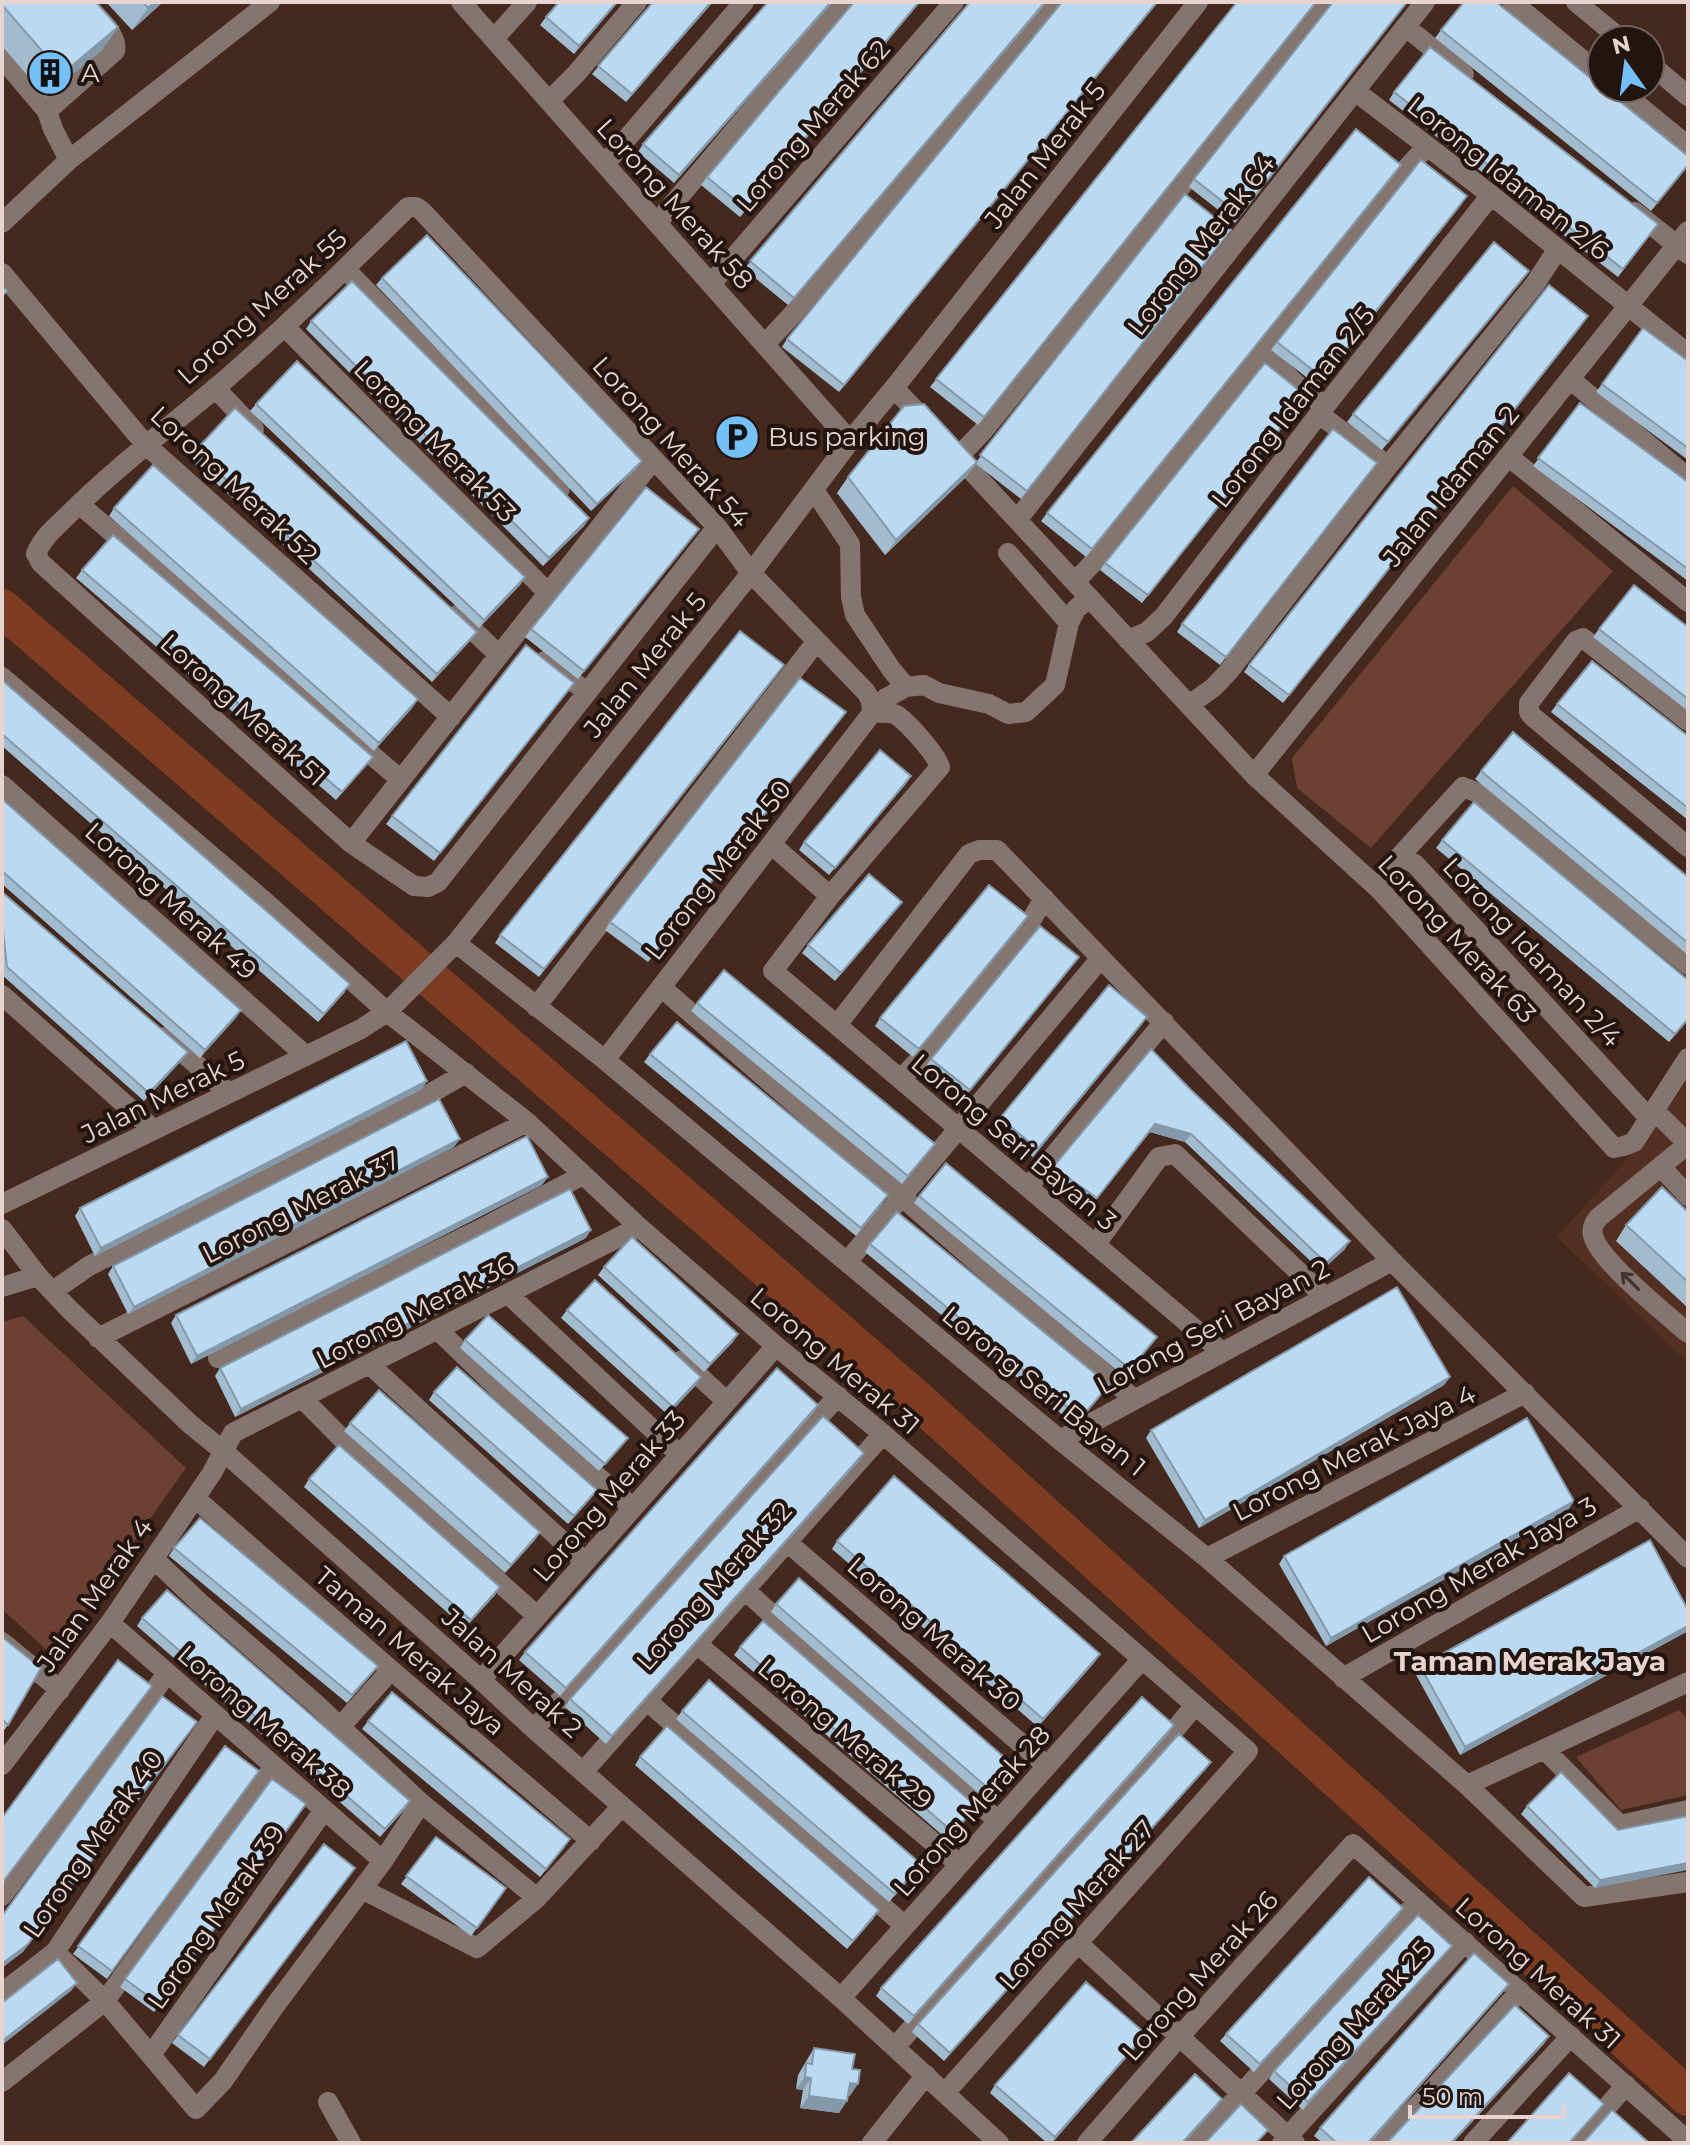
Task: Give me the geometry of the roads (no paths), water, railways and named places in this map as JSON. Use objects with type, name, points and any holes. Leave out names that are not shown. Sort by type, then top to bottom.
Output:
[{"type":"street","points":[[47,111],[117,46],[115,38],[83,2]]},
{"type":"street","points":[[2,223],[69,160],[270,2]]},
{"type":"street","name":"Lorong Merak 58","points":[[461,2],[850,441]]},
{"type":"street","points":[[494,39],[527,2]]},
{"type":"street","points":[[549,101],[637,2]]},
{"type":"street","points":[[605,164],[744,2]]},
{"type":"street","points":[[657,223],[843,2]]},
{"type":"street","name":"Lorong Merak 62","points":[[711,284],[954,2]]},
{"type":"street","points":[[765,344],[1058,2]]},
{"type":"street","name":"Jalan Merak 5","points":[[2,1204],[361,1029],[387,1012],[408,992],[449,950],[751,573],[850,441],[1198,2]]},
{"type":"street","points":[[958,457],[993,419],[1177,192],[1322,2]]},
{"type":"street","name":"Lorong Merak 64","points":[[1017,520],[1233,236],[1425,2]]},
{"type":"street","points":[[1512,2],[1586,63]]},
{"type":"street","points":[[1576,2],[1603,24]]},
{"type":"street","points":[[1406,27],[1479,86]]},
{"type":"street","points":[[2,58],[47,111],[69,160]]},
{"type":"street","points":[[1666,77],[1688,96]]},
{"type":"street","name":"Lorong Idaman 2/6","points":[[1355,91],[1491,195],[1688,354]]},
{"type":"street","points":[[1637,104],[1688,146]]},
{"type":"street","points":[[1075,582],[1102,553],[1397,179],[1427,146]]},
{"type":"street","points":[[1177,192],[1195,207]]},
{"type":"street","name":"Lorong Idaman 2/5","points":[[1128,640],[1147,632],[1164,616],[1491,195]]},
{"type":"street","points":[[1620,200],[1684,243]]},
{"type":"street","name":"Lorong Merak 55","points":[[36,554],[40,543],[79,504],[145,444],[285,327],[408,207],[422,211]]},
{"type":"street","name":"Lorong Merak 54","points":[[422,211],[717,527],[751,573],[866,692],[872,713]]},
{"type":"street","name":"Jalan Idaman 2","points":[[1254,775],[1628,306],[1684,243]]},
{"type":"street","points":[[1189,705],[1214,687],[1229,671],[1388,466],[1535,284],[1557,250]]},
{"type":"street","points":[[345,269],[599,529]]},
{"type":"street","name":"Lorong Merak 52","points":[[2,273],[145,444],[451,717]]},
{"type":"street","name":"Lorong Merak 53","points":[[285,327],[548,593]]},
{"type":"street","points":[[1262,351],[1322,410],[1388,466]]},
{"type":"street","points":[[1570,379],[1688,478]]},
{"type":"street","points":[[215,388],[272,446]]},
{"type":"street","name":"Lorong Merak 63","points":[[894,388],[1254,775],[1380,890],[1614,1148],[1634,1142],[1652,1114]]},
{"type":"street","points":[[1508,456],[1688,602]]},
{"type":"street","points":[[351,843],[653,460]]},
{"type":"street","points":[[814,490],[850,544],[851,597],[855,615],[906,687],[924,685],[939,693],[989,704],[1008,714],[1026,712],[1055,685],[1069,623],[1076,609],[1089,598]]},
{"type":"street","points":[[79,504],[401,780]]},
{"type":"street","points":[[513,638],[587,692],[717,527]]},
{"type":"street","points":[[1008,553],[1069,623]]},
{"type":"street","name":"Lorong Merak 51","points":[[36,554],[41,563],[351,843],[414,886],[428,887],[438,882],[587,692]]},
{"type":"street","points":[[443,603],[499,655]]},
{"type":"street","points":[[1688,721],[1583,638],[1576,641],[1529,703],[1532,716],[1688,847]]},
{"type":"street","points":[[536,1007],[816,642]]},
{"type":"street","name":"Lorong Merak 31","points":[[2,677],[262,899],[387,1012],[527,1122],[639,1227],[1248,1751]]},
{"type":"street","name":"Lorong Merak 50","points":[[605,1060],[872,713],[886,698],[906,687]]},
{"type":"street","points":[[771,844],[830,896],[940,767],[937,757],[897,715],[872,713]]},
{"type":"street","name":"Lorong Merak 49","points":[[2,785],[306,1056]]},
{"type":"street","points":[[1380,890],[1400,856],[1463,787],[1478,793],[1688,965]]},
{"type":"street","points":[[837,1025],[969,854],[979,850],[997,850],[1392,1261],[1688,1558]]},
{"type":"street","name":"Lorong Idaman 2/4","points":[[1400,856],[1415,864],[1652,1114],[1688,1144]]},
{"type":"street","name":"Lorong Seri Bayan 3","points":[[830,896],[773,971],[1222,1352]]},
{"type":"street","points":[[901,1079],[1032,919],[1044,898]]},
{"type":"street","name":"Lorong Seri Bayan 1","points":[[449,950],[536,1007],[605,1060],[1060,1440],[1207,1558],[1467,1785],[1584,1897],[1688,1882]]},
{"type":"street","points":[[847,1262],[1101,958]]},
{"type":"street","points":[[661,987],[1134,1399]]},
{"type":"street","points":[[2,995],[154,1130]]},
{"type":"street","points":[[1028,1187],[1164,1022]]},
{"type":"street","points":[[151,1025],[229,1093]]},
{"type":"street","points":[[1652,1114],[1688,1058]]},
{"type":"street","points":[[2,1287],[45,1284],[89,1266],[466,1073]]},
{"type":"street","name":"Lorong Merak 37","points":[[98,1338],[527,1122]]},
{"type":"street","points":[[1688,1144],[1598,1218],[1592,1234],[1599,1249],[1636,1288],[1688,1333]]},
{"type":"street","points":[[1095,1245],[1159,1157],[1175,1154],[1325,1297]]},
{"type":"street","points":[[1661,1167],[1688,1196]]},
{"type":"street","points":[[218,1358],[483,1228],[583,1175]]},
{"type":"street","name":"Lorong Merak 36","points":[[222,1450],[233,1433],[639,1227]]},
{"type":"street","name":"Jalan Merak 2","points":[[2,1229],[45,1284],[190,1424],[841,1998],[999,2143]]},
{"type":"street","name":"Lorong Seri Bayan 2","points":[[1060,1440],[1392,1261]]},
{"type":"street","points":[[508,1294],[680,1455]]},
{"type":"street","points":[[437,1329],[499,1389],[633,1508]]},
{"type":"street","name":"Lorong Merak 33","points":[[481,1680],[776,1346]]},
{"type":"street","points":[[671,1350],[726,1401]]},
{"type":"street","points":[[369,1364],[585,1562]]},
{"type":"street","name":"Lorong Merak Jaya 4","points":[[1207,1558],[1525,1393]]},
{"type":"street","points":[[534,1729],[838,1396]]},
{"type":"street","points":[[302,1398],[355,1452],[537,1616]]},
{"type":"street","name":"Lorong Merak 32","points":[[583,1772],[883,1434]]},
{"type":"street","name":"Jalan Merak 4","points":[[2,1765],[110,1623],[219,1461],[222,1450]]},
{"type":"street","name":"Taman Merak Jaya","points":[[195,1498],[591,1841]]},
{"type":"street","name":"Lorong Merak Jaya 3","points":[[1343,1678],[1640,1508]]},
{"type":"street","name":"Lorong Merak 30","points":[[787,1542],[1047,1766]]},
{"type":"street","points":[[154,1559],[421,1803],[537,1898]]},
{"type":"street","points":[[745,1590],[998,1821]]},
{"type":"street","name":"Lorong Merak 38","points":[[110,1623],[383,1861]]},
{"type":"street","points":[[2,1642],[60,1690]]},
{"type":"street","name":"Lorong Merak 29","points":[[697,1644],[959,1864]]},
{"type":"street","name":"Lorong Merak 28","points":[[841,1998],[1142,1659]]},
{"type":"street","points":[[340,1727],[391,1670]]},
{"type":"street","points":[[2,1896],[167,1673]]},
{"type":"street","points":[[1467,1785],[1685,1688]]},
{"type":"street","points":[[646,1700],[905,1926]]},
{"type":"street","points":[[895,2047],[1195,1705]]},
{"type":"street","name":"Lorong Merak 40","points":[[2,1993],[55,1952],[215,1715]]},
{"type":"street","points":[[1544,1749],[1620,1825],[1688,1810]]},
{"type":"street","name":"Lorong Merak 27","points":[[945,2093],[1248,1751]]},
{"type":"street","points":[[2,2082],[105,2001],[274,1766]]},
{"type":"street","points":[[55,1952],[105,2001],[196,2109],[223,2081],[383,1861],[421,1803]]},
{"type":"street","points":[[362,1889],[477,1948],[537,1898],[622,1806]]},
{"type":"street","name":"Lorong Merak 39","points":[[151,2055],[324,1810]]},
{"type":"street","name":"Lorong Merak 31","points":[[1353,1844],[1626,2085],[1675,2138]]},
{"type":"street","name":"Lorong Merak 26","points":[[1087,2143],[1353,1844]]},
{"type":"street","points":[[1193,2143],[1418,1901]]},
{"type":"street","name":"Lorong Merak 25","points":[[1288,2141],[1465,1942]]},
{"type":"street","points":[[1078,1943],[1242,2093],[1288,2141]]},
{"type":"street","points":[[1381,2143],[1520,1991]]},
{"type":"street","points":[[1473,2143],[1571,2036]]},
{"type":"street","points":[[872,2143],[926,2075]]},
{"type":"street","points":[[1576,2143],[1626,2085]]},
{"type":"street","points":[[328,2102],[351,2143]]},
{"type":"waterway","points":[[2,608],[911,1394],[1688,2097]]},
{"type":"place","name":"A","points":[[50,73]]},
{"type":"place","name":"Bus parking","points":[[737,437]]},
{"type":"district","name":"Taman Merak Jaya","points":[[1530,1661]]}]
